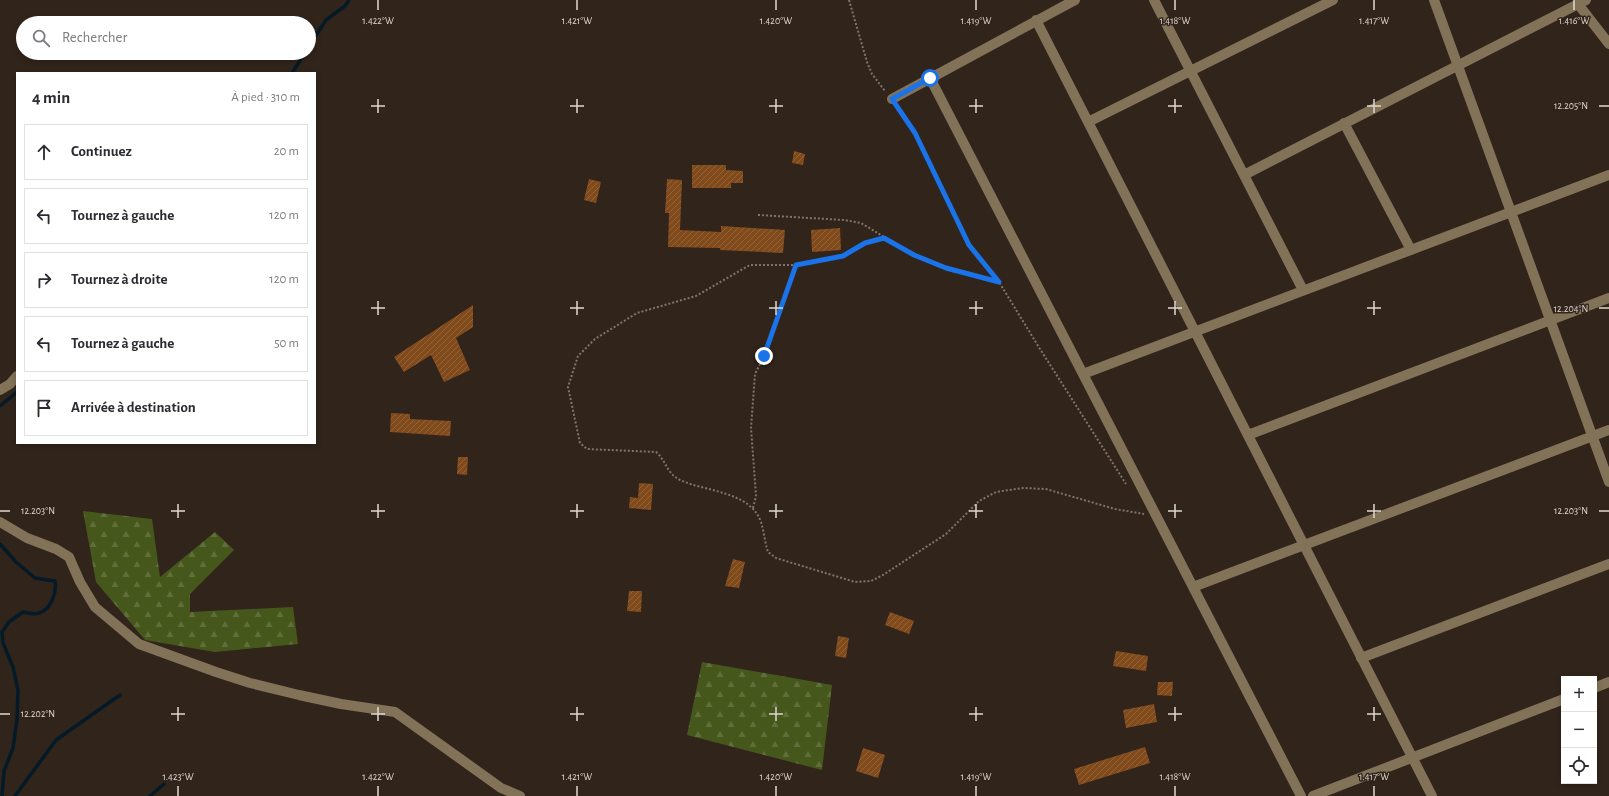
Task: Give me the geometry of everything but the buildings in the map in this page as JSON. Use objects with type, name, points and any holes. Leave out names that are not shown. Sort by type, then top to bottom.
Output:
[{"type":"street","points":[[892,99],[1075,0]]},
{"type":"street","points":[[1154,0],[1303,290]]},
{"type":"street","points":[[1088,122],[1333,0]]},
{"type":"street","points":[[1434,0],[1609,482]]},
{"type":"street","points":[[1244,175],[1582,2],[1609,44]]},
{"type":"street","points":[[1036,20],[1432,796]]},
{"type":"street","points":[[930,78],[1300,796]]},
{"type":"street","points":[[1344,123],[1412,250]]},
{"type":"street","points":[[1083,374],[1609,175]]},
{"type":"street","points":[[1248,435],[1609,298]]},
{"type":"street","points":[[0,390],[10,384],[16,377]]},
{"type":"street","points":[[1193,587],[1609,430]]},
{"type":"street","points":[[0,522],[26,538],[56,549],[69,557],[80,582],[95,607],[139,644],[250,683],[334,702],[396,712],[500,788],[520,796]]},
{"type":"street","points":[[1361,658],[1609,564]]},
{"type":"street","points":[[1597,687],[1609,682]]},
{"type":"street","points":[[1313,796],[1561,700]]},
{"type":"path","points":[[849,0],[866,62],[872,74],[892,99],[915,133],[969,245],[999,282],[1128,487]]},
{"type":"path","points":[[758,215],[844,220],[861,223],[914,255],[946,268],[999,282]]},
{"type":"path","points":[[884,238],[865,243],[843,256],[796,265],[750,265],[696,296],[637,313],[595,339],[578,356],[568,387],[580,443],[587,449],[656,452],[660,455],[667,469],[679,479],[743,500],[753,508],[761,522],[768,552],[776,558],[855,582],[871,581],[883,575],[946,534],[979,501],[996,492],[1023,488],[1046,490],[1115,509],[1157,517]]},
{"type":"path","points":[[753,508],[756,496],[751,428],[755,374],[764,356],[796,265]]},
{"type":"green space","points":[[83,511],[152,519],[160,577],[215,532],[234,550],[190,594],[190,612],[293,607],[298,644],[215,652],[145,640],[96,582]]},
{"type":"green space","points":[[702,662],[832,685],[822,770],[687,735]]},
{"type":"waterway","points":[[316,35],[326,20],[345,6],[349,0]]},
{"type":"waterway","points":[[293,72],[300,60]]},
{"type":"waterway","points":[[0,406],[16,393]]},
{"type":"waterway","points":[[0,544],[16,562],[35,578],[55,581],[54,595],[47,608],[37,614],[23,612],[9,622],[2,632],[3,643],[13,667],[18,690],[17,719],[13,748],[4,771],[2,796]]},
{"type":"waterway","points":[[15,796],[56,740],[120,695]]},
{"type":"waterway","points":[[150,796],[164,784]]},
{"type":"route","points":[[764,356],[796,265],[843,256],[865,243],[884,238],[914,255],[946,268],[999,282],[969,245],[915,133],[892,99],[930,78]]}]
